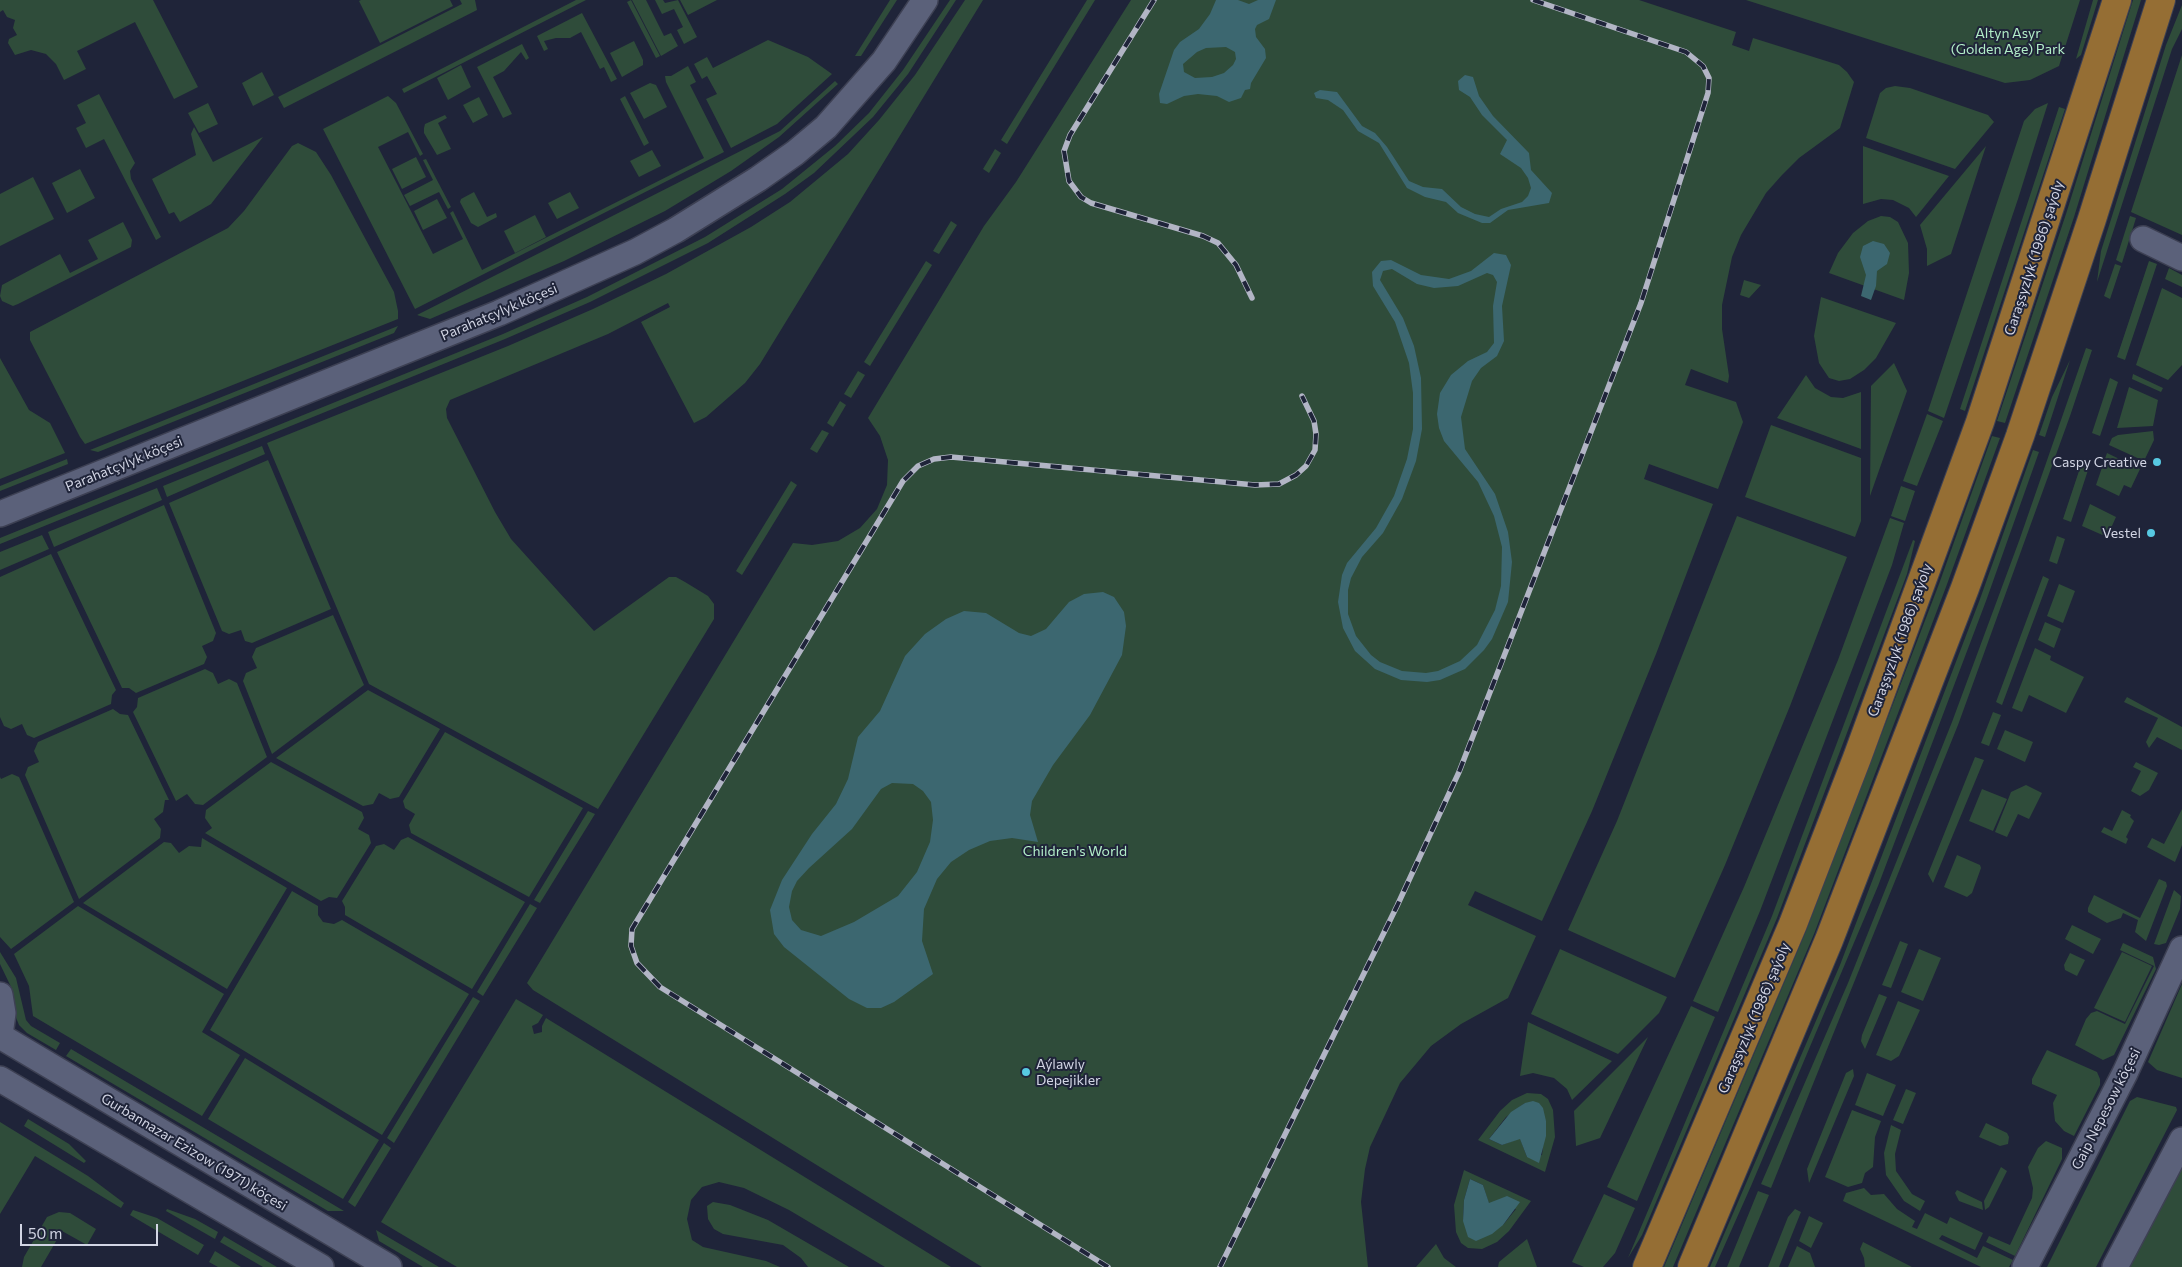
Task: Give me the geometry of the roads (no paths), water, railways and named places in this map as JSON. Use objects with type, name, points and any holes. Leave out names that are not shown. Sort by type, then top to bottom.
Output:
[{"type":"main road","name":"Garaşsyzlyk (1986) şaýoly","points":[[1647,1267],[1794,924],[1857,758],[1980,422],[2117,0]]},
{"type":"main road","points":[[1692,1267],[1829,940],[1965,588],[2020,436],[2086,238],[2160,0]]},
{"type":"street","name":"Parahatçylyk köçesi","points":[[0,514],[499,313],[635,252],[676,230],[758,179],[795,153],[826,127],[884,61],[925,0]]},
{"type":"street","points":[[2143,239],[2182,258]]},
{"type":"street","name":"Gaip Nepesow köçesi","points":[[2025,1267],[2125,1073],[2182,949]]},
{"type":"street","points":[[0,996],[3,1013],[0,1036]]},
{"type":"street","name":"Gurbannazar Ezizow (1971) köçesi","points":[[0,1036],[389,1267]]},
{"type":"street","points":[[0,1079],[320,1267]]},
{"type":"street","points":[[2115,1267],[2182,1140]]},
{"type":"railway","points":[[1154,0],[1070,135],[1064,151],[1069,181],[1081,197],[1091,203],[1203,236],[1218,243],[1236,265],[1252,298]]},
{"type":"railway","points":[[1220,1267],[1397,906],[1459,772],[1641,303],[1708,93],[1709,78],[1703,66],[1686,52],[1533,0]]},
{"type":"railway","points":[[1108,1267],[660,987],[637,963],[631,946],[632,929],[903,481],[918,466],[934,459],[951,457],[1255,485],[1279,484],[1296,475],[1306,466],[1315,450],[1316,434],[1314,421],[1302,396]]},
{"type":"place","name":"Caspy Creative","points":[[2157,462]]},
{"type":"place","name":"Vestel","points":[[2151,533]]},
{"type":"place","name":"Aýlawly Depejikler","points":[[1026,1072]]},
{"type":"park label","name":"Altyn Asyr (Golden Age) Park","points":[[2008,42]]},
{"type":"park label","name":"Children's World","points":[[1075,851]]}]
